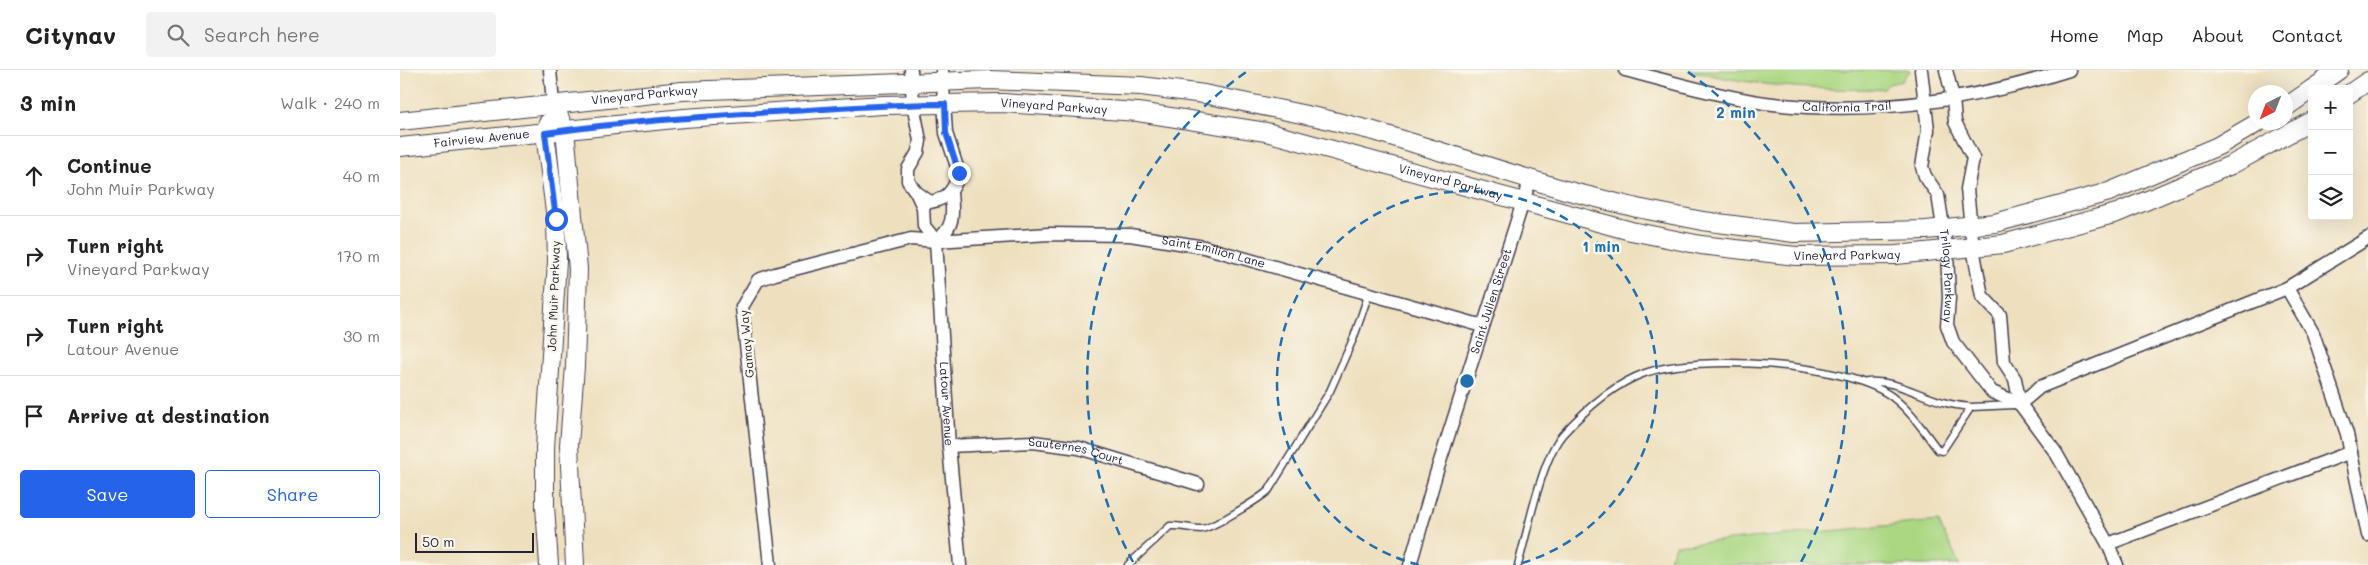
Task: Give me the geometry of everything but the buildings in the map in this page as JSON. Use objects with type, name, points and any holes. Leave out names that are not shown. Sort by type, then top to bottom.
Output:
[{"type":"street","points":[[400,121],[553,103],[550,70]]},
{"type":"street","name":"California Trail","points":[[1625,70],[1706,92],[1766,103],[1857,107],[1925,102],[1988,92],[2069,70]]},
{"type":"street","name":"Trilogy Parkway","points":[[1921,70],[1928,130],[1922,167],[1925,176],[1938,196],[1948,252],[1949,298],[1947,325],[1953,342],[1992,392],[2020,404]]},
{"type":"street","points":[[1946,70],[1953,98],[1955,122],[1973,158],[1967,189],[1973,248],[1982,296],[2000,315],[2004,362],[2015,379],[2020,404],[2056,453],[2108,544],[2117,565]]},
{"type":"street","points":[[2318,85],[2339,70]]},
{"type":"street","name":"Vineyard Parkway","points":[[553,103],[682,91],[911,76],[1141,86],[1272,106],[1374,131],[1530,180],[1637,208],[1794,233],[1893,232],[1995,223],[2109,192],[2218,146],[2248,128]]},
{"type":"street","name":"Latour Avenue","points":[[911,76],[913,104],[920,141],[918,152],[908,174],[908,181],[923,207],[924,226],[936,241],[949,446],[960,565]]},
{"type":"street","points":[[936,241],[947,234],[950,227],[952,192],[959,173],[946,133],[943,76]]},
{"type":"street","points":[[2353,91],[2368,81]]},
{"type":"street","points":[[2293,102],[2308,92]]},
{"type":"street","name":"John Muir Parkway","points":[[553,103],[565,130],[578,270],[576,366],[569,445],[574,565]]},
{"type":"street","name":"John Muir Parkway","points":[[549,565],[545,506],[545,448],[557,261],[556,219],[545,133],[553,103]]},
{"type":"street","name":"Vineyard Parkway","points":[[565,130],[684,118],[913,104],[1012,104],[1138,112],[1266,132],[1631,231],[1701,245],[1796,256],[1896,255],[1948,252],[2003,244],[2117,213],[2231,165],[2308,123]]},
{"type":"street","name":"Fairview Avenue","points":[[400,146],[565,130]]},
{"type":"street","name":"Saint Julien Street","points":[[1410,565],[1530,180]]},
{"type":"street","points":[[916,192],[930,202],[939,200],[952,192]]},
{"type":"street","name":"Saint Emilion Lane","points":[[936,241],[1050,234],[1130,235],[1204,247],[1483,326]]},
{"type":"street","points":[[2020,404],[2040,387],[2287,288],[2368,238]]},
{"type":"street","name":"Gamay Way","points":[[770,565],[742,307],[747,296],[758,280],[775,274],[911,239],[936,241]]},
{"type":"street","points":[[2287,288],[2313,334],[2347,434],[2368,535]]},
{"type":"street","name":"Sauternes Court","points":[[949,446],[1033,442],[1079,448],[1198,484]]},
{"type":"street","points":[[2108,544],[2351,452]]},
{"type":"lane","points":[[1128,565],[1170,526],[1179,525],[1202,529],[1260,499],[1269,490],[1330,391],[1354,337],[1369,293]]},
{"type":"lane","points":[[1518,565],[1548,459],[1562,435],[1589,408],[1622,385],[1645,373],[1680,366],[1758,363],[1820,371],[1866,382],[1891,396],[1912,416],[1938,450],[1942,451],[1971,407]]},
{"type":"lane","points":[[1866,382],[1880,381],[1912,390],[1943,402],[1971,407],[2020,404]]},
{"type":"green space","points":[[1688,70],[1910,70],[1910,72],[1907,73],[1902,81],[1889,84],[1884,89],[1835,89],[1761,84]]},
{"type":"green space","points":[[1938,521],[1960,565],[1667,565],[1675,545]]},
{"type":"route","points":[[556,219],[545,133],[565,130],[684,118],[882,105],[945,104],[946,133],[959,173]]}]
